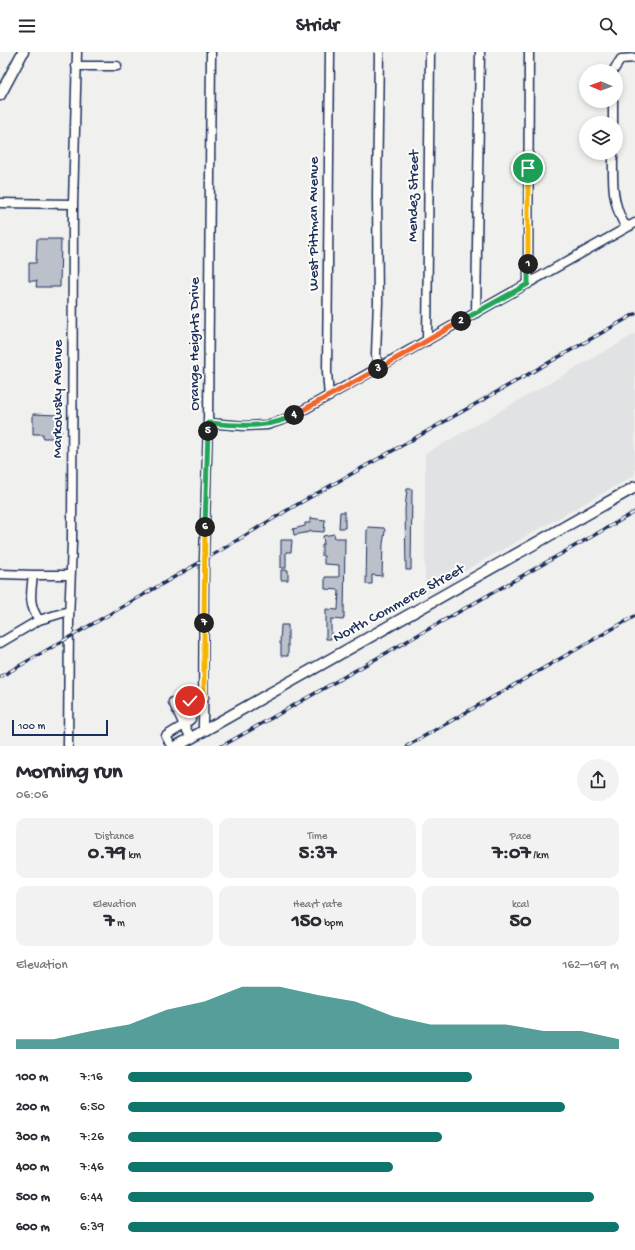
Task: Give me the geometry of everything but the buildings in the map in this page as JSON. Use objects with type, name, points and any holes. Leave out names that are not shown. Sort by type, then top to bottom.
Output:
[{"type":"main road","points":[[0,93],[23,52]]},
{"type":"main road","name":"North Commerce Street","points":[[177,746],[635,487]]},
{"type":"street","name":"Markowsky Avenue","points":[[68,746],[73,204],[77,52]]},
{"type":"street","name":"Orange Heights Drive","points":[[203,731],[204,560],[208,423],[211,52]]},
{"type":"street","name":"West Pittman Avenue","points":[[329,397],[327,372],[330,52]]},
{"type":"street","points":[[378,368],[376,354],[378,302],[377,194],[379,52]]},
{"type":"street","name":"Mendez Street","points":[[427,340],[430,52]]},
{"type":"street","points":[[476,313],[480,52]]},
{"type":"street","points":[[528,284],[529,52]]},
{"type":"street","points":[[618,64],[621,59],[635,58]]},
{"type":"street","points":[[76,66],[117,66]]},
{"type":"street","points":[[613,160],[613,196],[618,212],[624,224],[633,224]]},
{"type":"street","points":[[0,203],[73,204]]},
{"type":"street","points":[[208,423],[245,426],[267,425],[291,417],[329,397],[633,224]]},
{"type":"street","points":[[0,574],[70,575]]},
{"type":"street","points":[[33,575],[30,597],[32,610],[38,620]]},
{"type":"street","points":[[2,640],[38,620],[69,611]]},
{"type":"street","points":[[171,746],[166,736],[191,719],[190,701],[204,697]]},
{"type":"street","points":[[173,702],[191,738]]},
{"type":"shaded area","points":[[635,334],[635,475],[425,593],[425,454]]},
{"type":"railway","points":[[0,677],[204,560],[291,508],[635,314]]},
{"type":"railway","points":[[222,746],[635,512]]},
{"type":"railway","points":[[407,746],[635,616]]},
{"type":"route","points":[[190,701],[204,697],[204,560],[208,423],[245,426],[267,425],[291,417],[528,284],[528,168]]}]
